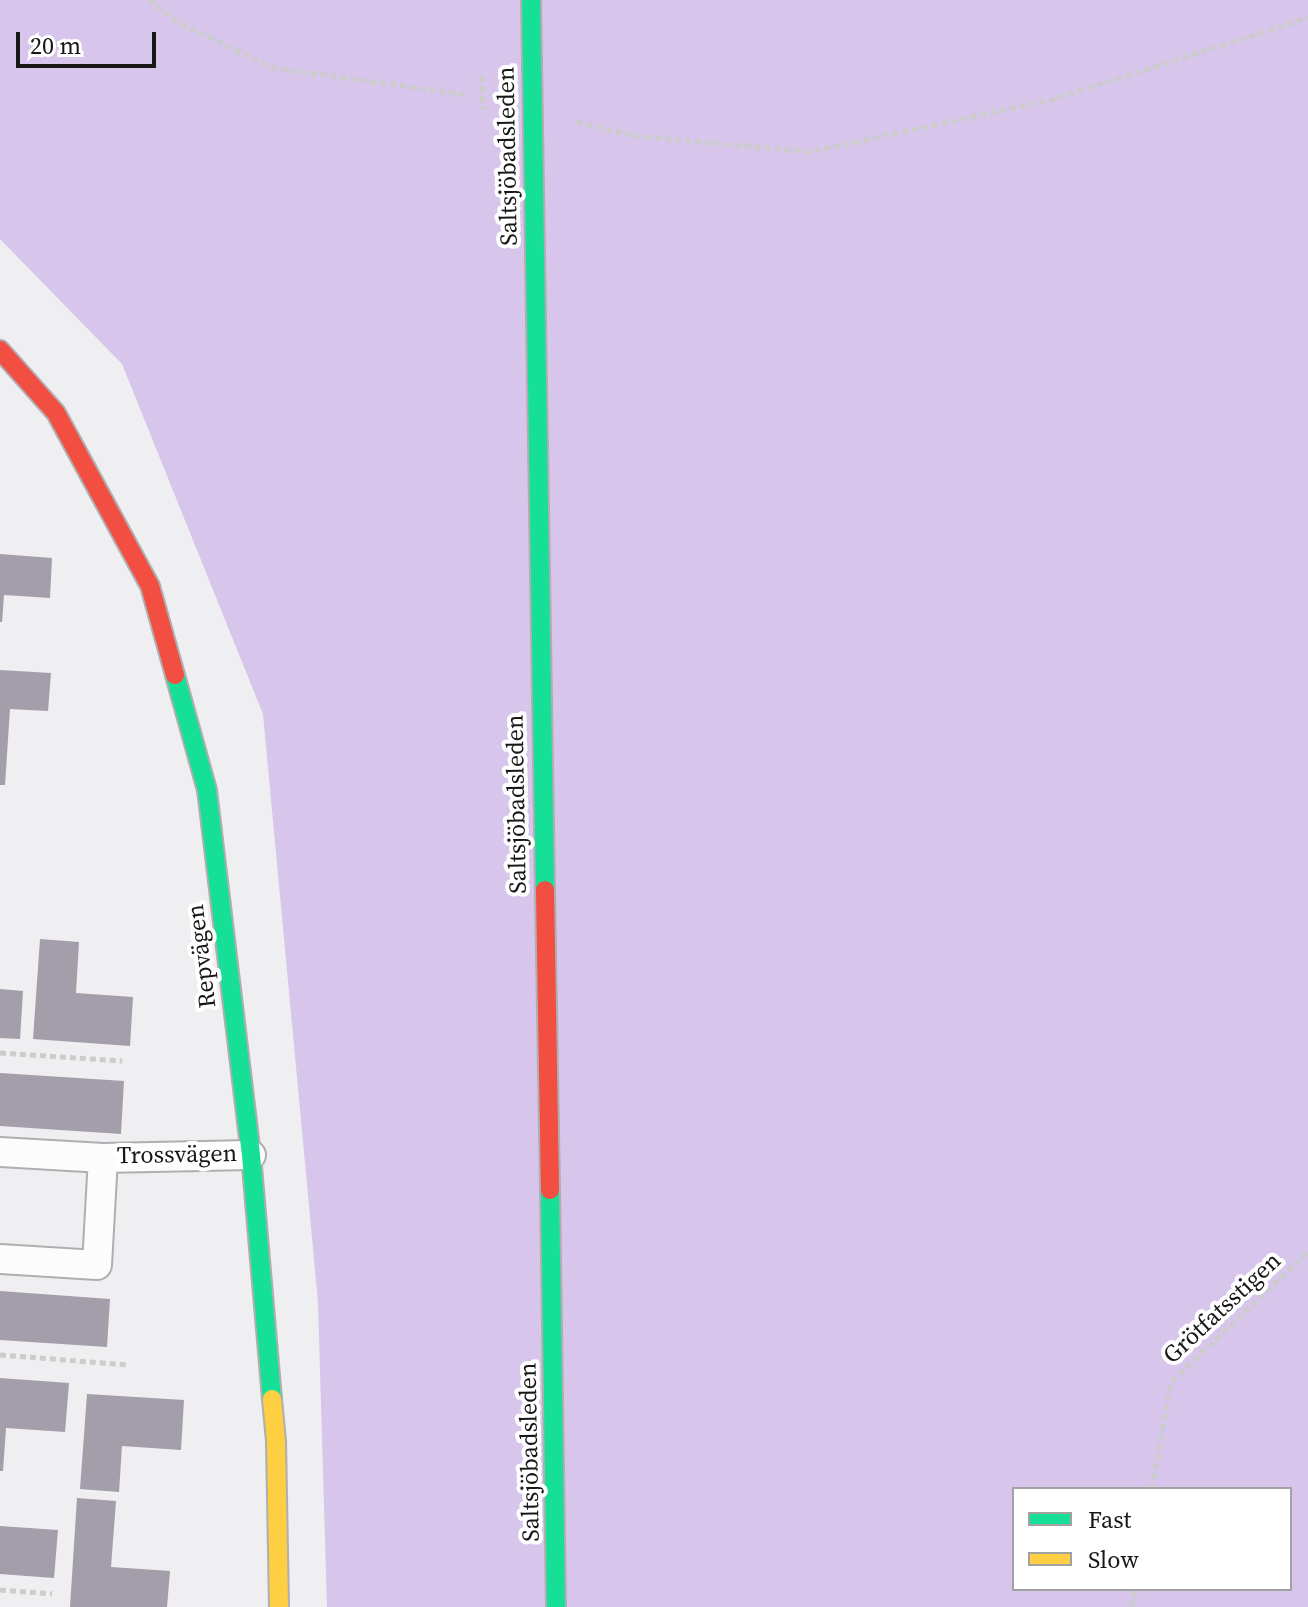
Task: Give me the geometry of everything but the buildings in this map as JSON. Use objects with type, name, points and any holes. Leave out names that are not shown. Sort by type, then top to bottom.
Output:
[{"type":"main road","name":"Saltsjöbadsleden","points":[[531,0],[556,1607]]},
{"type":"main road","name":"Repvägen","points":[[0,350],[56,413],[150,586],[207,790],[251,1155],[276,1441],[279,1607]]},
{"type":"lane","name":"Trossvägen","points":[[0,1152],[103,1158],[251,1155]]},
{"type":"lane","name":"Trossvägen","points":[[0,1259],[97,1265],[103,1158]]},
{"type":"path","points":[[149,0],[177,22],[274,68],[467,95]]},
{"type":"path","points":[[577,122],[634,136],[810,152],[1051,100],[1308,18]]},
{"type":"path","points":[[0,1053],[122,1061]]},
{"type":"path","name":"Grötfatsstigen","points":[[1152,1487],[1171,1382],[1308,1252]]},
{"type":"path","points":[[0,1355],[129,1365]]},
{"type":"path","points":[[0,1590],[52,1594]]},
{"type":"shaded area","points":[[0,0],[1308,0],[1308,1607],[327,1607],[318,1302],[263,714],[122,364],[0,239]]},
{"type":"traffic: fast","points":[[531,0],[545,890]]},
{"type":"traffic: fast","points":[[175,675],[207,790],[251,1155],[272,1399]]},
{"type":"traffic: fast","points":[[550,1190],[556,1607]]},
{"type":"traffic: slow","points":[[272,1399],[276,1441],[279,1607]]},
{"type":"traffic: jam","points":[[0,350],[56,413],[150,586],[175,675]]},
{"type":"traffic: jam","points":[[545,890],[550,1190]]}]
